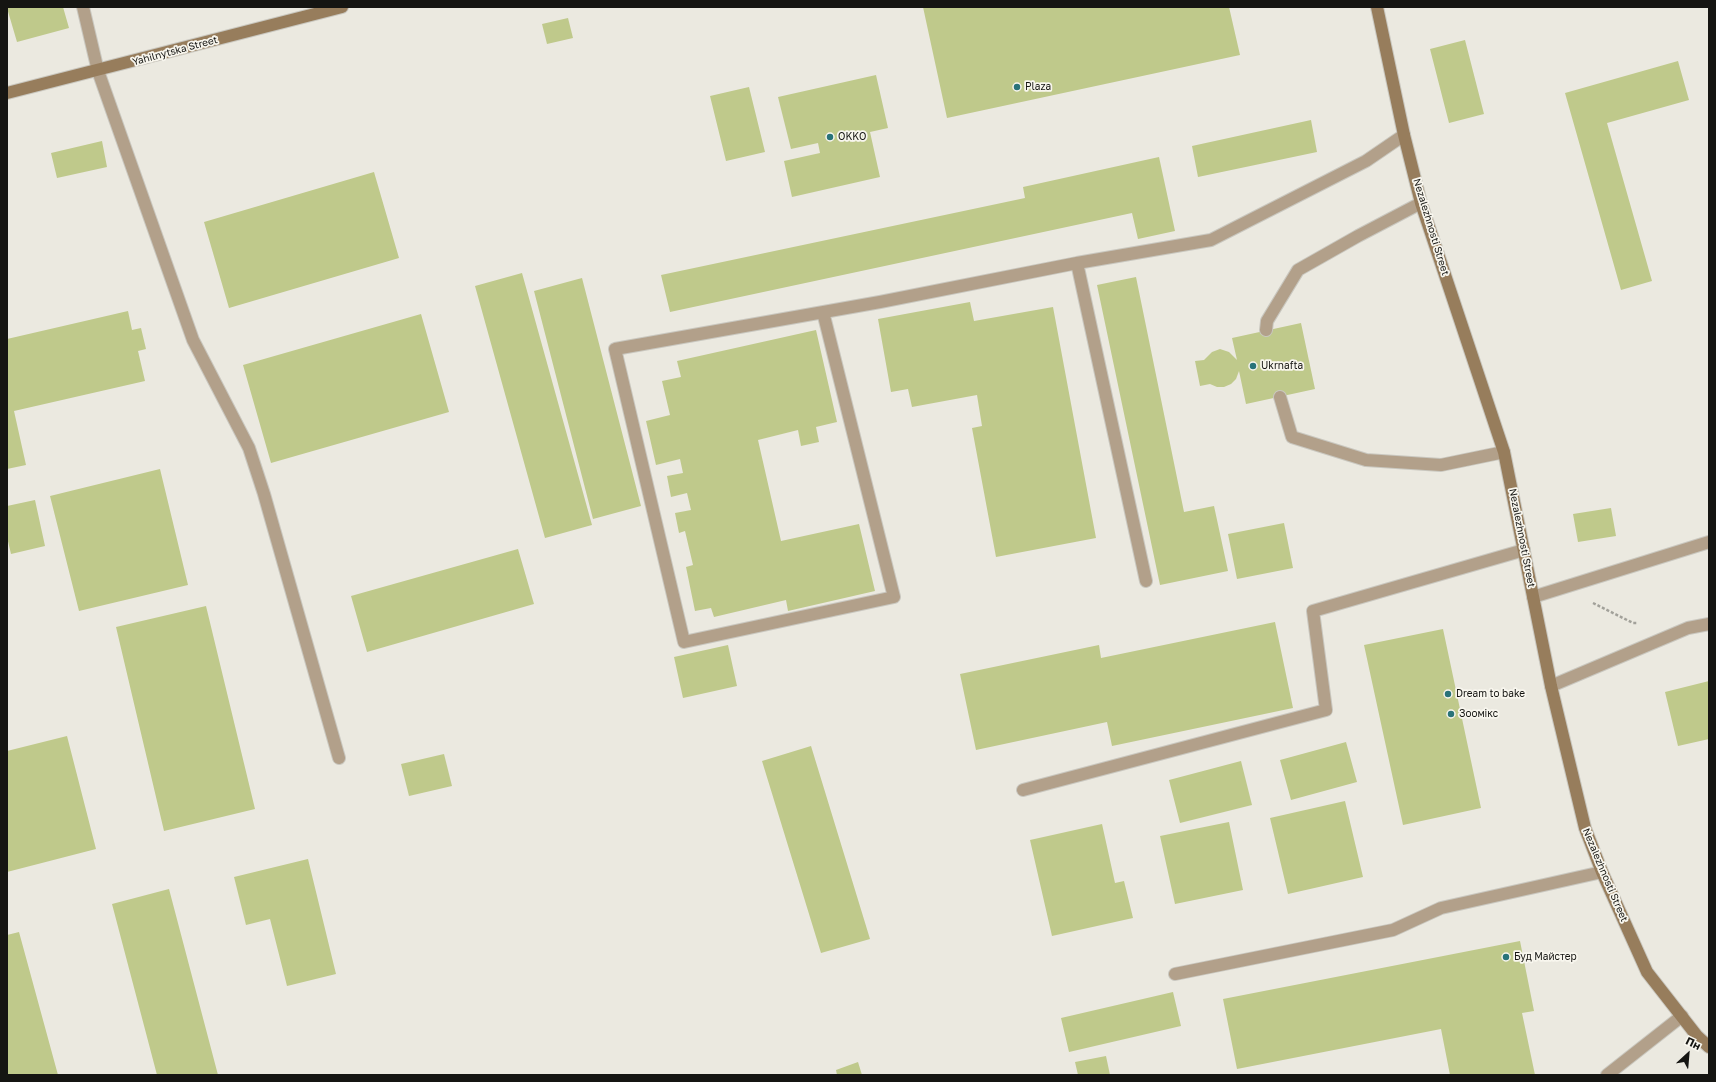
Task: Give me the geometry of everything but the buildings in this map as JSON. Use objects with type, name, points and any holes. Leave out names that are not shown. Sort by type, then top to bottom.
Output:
[{"type":"main road","name":"Yahilnytska Street","points":[[7,94],[342,7]]},
{"type":"main road","name":"Nezalezhnosti Street","points":[[1377,7],[1404,135],[1422,203],[1504,452],[1551,686],[1585,828],[1602,872],[1647,972],[1697,1036],[1709,1047]]},
{"type":"lane","points":[[83,7],[98,71],[193,340],[249,448],[264,494],[339,758]]},
{"type":"lane","points":[[823,312],[894,597],[684,642],[616,349],[823,312],[1077,263],[1212,240],[1366,161],[1404,135]]},
{"type":"lane","points":[[1266,330],[1268,321],[1298,270],[1358,236],[1422,203]]},
{"type":"lane","points":[[1077,263],[1146,581]]},
{"type":"lane","points":[[1280,397],[1292,436],[1366,460],[1441,465],[1504,452]]},
{"type":"lane","points":[[1533,597],[1709,542]]},
{"type":"lane","points":[[1023,790],[1326,710],[1313,611],[1524,550]]},
{"type":"lane","points":[[1551,686],[1688,628],[1709,624]]},
{"type":"lane","points":[[1175,974],[1393,930],[1441,908],[1602,872]]},
{"type":"lane","points":[[1607,1075],[1682,1016]]},
{"type":"path","points":[[1563,588],[1633,623],[1641,624]]},
{"type":"place","name":"Plaza","points":[[1017,87]]},
{"type":"place","name":"OKKO","points":[[830,137]]},
{"type":"place","name":"Ukrnafta","points":[[1253,366]]},
{"type":"place","name":"Dream to bake","points":[[1448,694]]},
{"type":"place","name":"Зоомікс","points":[[1451,714]]},
{"type":"place","name":"Буд Майстер","points":[[1506,957]]}]
